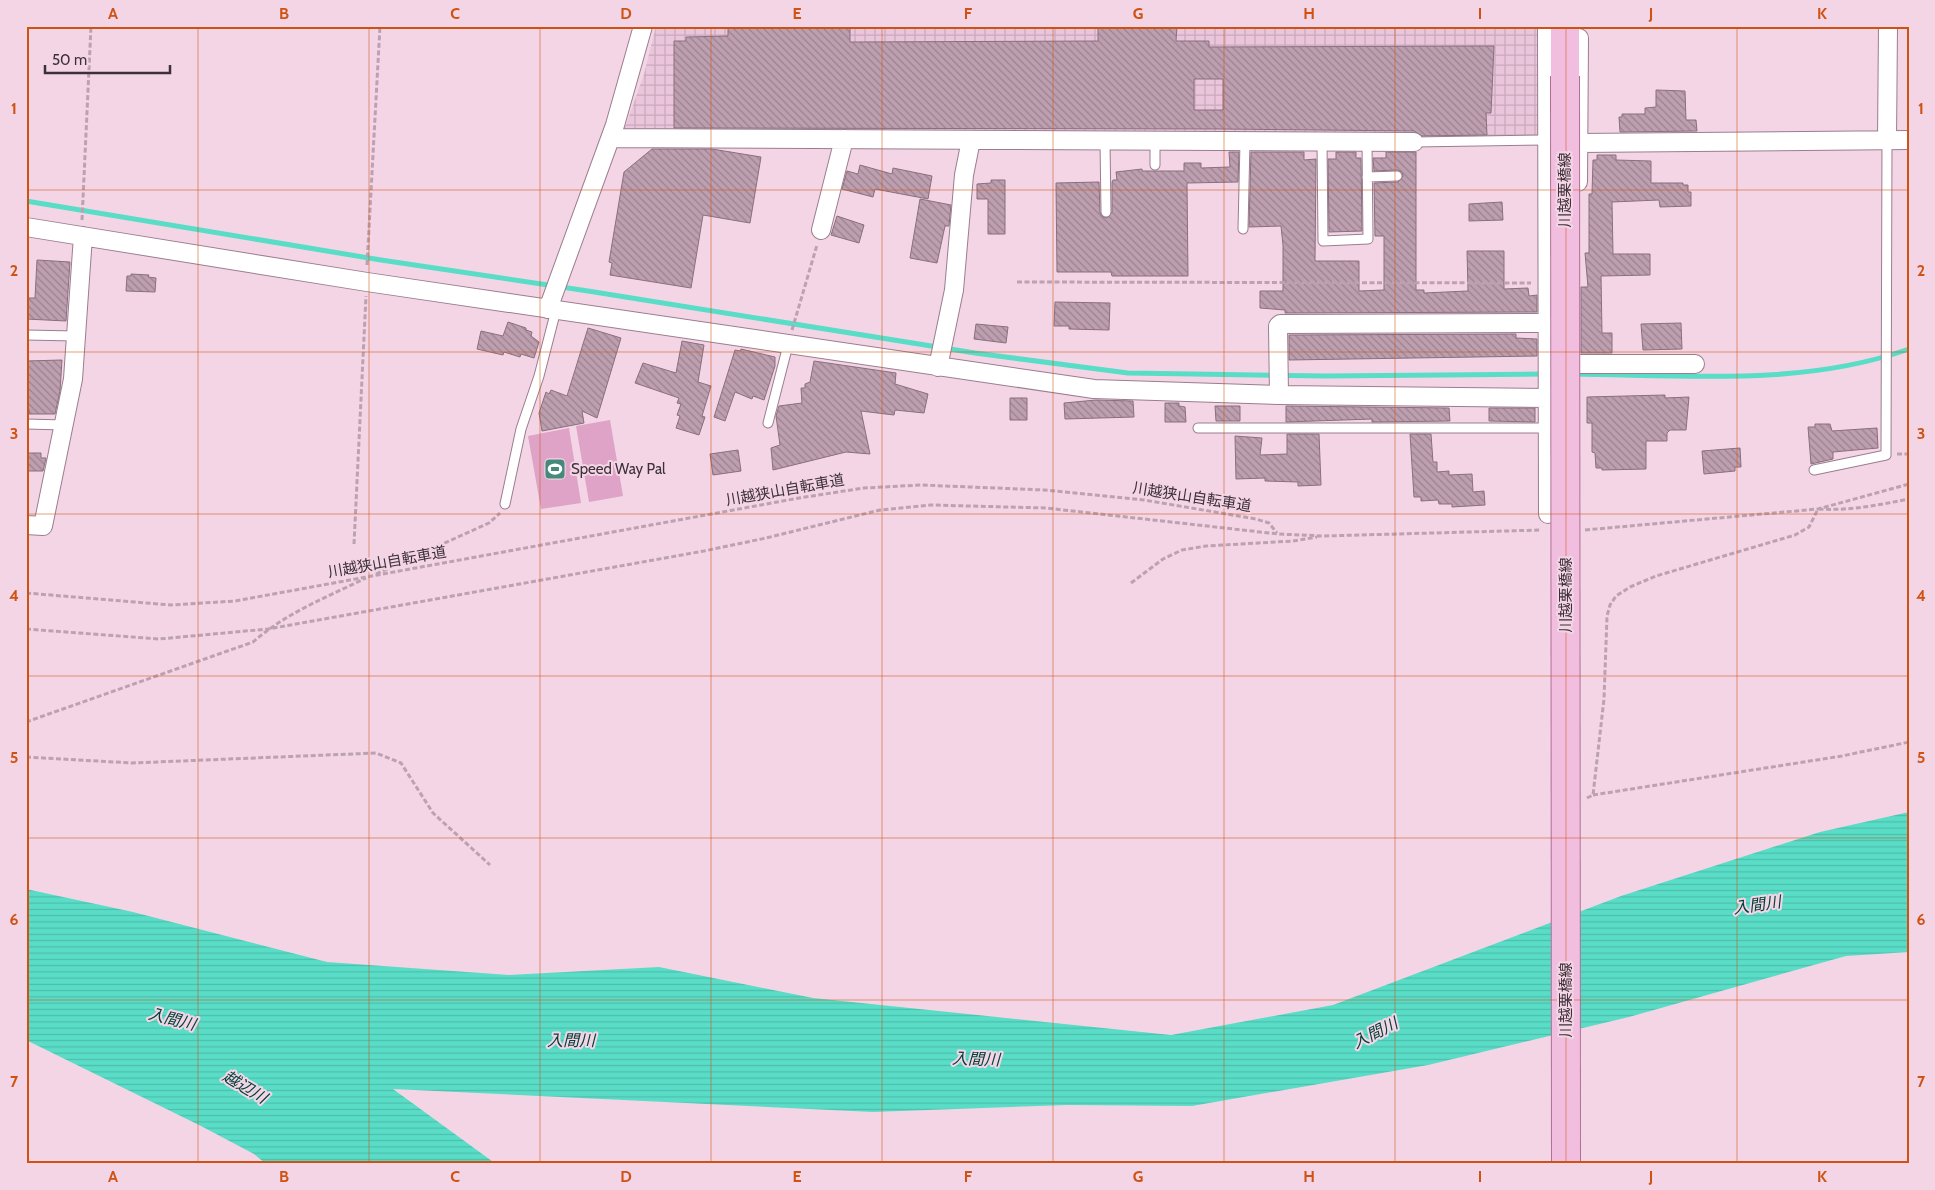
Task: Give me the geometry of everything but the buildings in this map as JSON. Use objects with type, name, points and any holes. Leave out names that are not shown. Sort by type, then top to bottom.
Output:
[{"type":"main road","name":"川越栗橋線","points":[[1565,26],[1566,1164]]},
{"type":"street","points":[[552,310],[578,221],[611,138],[643,26]]},
{"type":"street","points":[[1547,26],[1548,522]]},
{"type":"street","points":[[1547,283],[1571,260],[1577,245],[1579,26]]},
{"type":"street","points":[[1886,140],[1888,26]]},
{"type":"street","points":[[611,138],[1414,142]]},
{"type":"street","points":[[821,230],[844,139]]},
{"type":"street","points":[[938,367],[954,290],[964,175],[971,140]]},
{"type":"street","points":[[1579,143],[1909,140]]},
{"type":"street","points":[[26,227],[367,282],[1094,389],[1279,395],[1549,398]]},
{"type":"street","points":[[26,525],[43,526],[65,425],[73,379],[83,236]]},
{"type":"street","points":[[1279,395],[1278,326],[1280,324],[1548,323]]},
{"type":"street","points":[[1549,364],[1695,364]]},
{"type":"lane","points":[[1414,142],[1547,140]]},
{"type":"lane","points":[[1814,470],[1886,455],[1886,140]]},
{"type":"lane","points":[[1105,141],[1106,212]]},
{"type":"lane","points":[[1155,141],[1155,165]]},
{"type":"lane","points":[[1243,229],[1245,142]]},
{"type":"lane","points":[[1322,142],[1323,241],[1368,239],[1367,142]]},
{"type":"lane","points":[[1367,176],[1397,176]]},
{"type":"lane","points":[[505,504],[521,429],[539,376],[552,310]]},
{"type":"lane","points":[[26,335],[75,336]]},
{"type":"lane","points":[[768,423],[788,345]]},
{"type":"lane","points":[[26,424],[65,425]]},
{"type":"lane","points":[[1198,428],[1548,428]]},
{"type":"path","points":[[83,236],[91,26]]},
{"type":"path","points":[[354,544],[380,26]]},
{"type":"path","points":[[788,345],[821,230]]},
{"type":"path","points":[[1018,282],[1547,283]]},
{"type":"path","points":[[1593,795],[1604,699],[1607,616],[1610,604],[1616,596],[1630,587],[1656,576],[1795,535],[1809,527],[1818,509],[1909,484]]},
{"type":"path","name":"川越狭山自転車道","points":[[26,593],[171,605],[235,601],[799,498],[864,488],[921,485],[1044,490],[1144,500],[1256,519],[1269,523],[1278,534]]},
{"type":"path","points":[[1576,530],[1818,509],[1841,510],[1909,499]]},
{"type":"path","points":[[26,722],[253,642],[268,629],[297,611],[489,523],[498,516],[505,504]]},
{"type":"path","points":[[26,629],[159,639],[268,629],[766,538],[880,510],[931,505],[1046,508],[1278,534],[1324,536]]},
{"type":"path","points":[[1131,583],[1163,558],[1182,550],[1206,546],[1293,541],[1324,536],[1548,522]]},
{"type":"path","points":[[1582,801],[1593,795],[1842,756],[1909,742]]},
{"type":"path","points":[[26,757],[132,763],[376,753],[401,763],[433,813],[490,864]]},
{"type":"shaded area","points":[[656,26],[1542,26],[1542,137],[622,136],[644,74]]},
{"type":"shaded area","name":"Speed Way Pal","points":[[610,420],[623,496],[589,502],[576,426]]},
{"type":"shaded area","name":"Speed Way Pal","points":[[569,428],[581,503],[541,509],[528,436]]},
{"type":"water","points":[[1909,812],[1909,952],[1846,956],[1629,1017],[1428,1065],[1192,1106],[1067,1105],[873,1112],[393,1089],[496,1164],[266,1164],[254,1154],[201,1126],[26,1040],[26,889],[133,912],[327,962],[509,975],[659,967],[813,998],[1171,1035],[1333,1005],[1621,896],[1820,832]]},
{"type":"waterway","points":[[26,201],[381,260],[975,353],[1128,373],[1326,376],[1544,374]]},
{"type":"waterway","points":[[1572,374],[1699,377],[1785,374],[1827,369],[1868,361],[1909,349]]},
{"type":"place","name":"Speed Way Pal","points":[[555,469]]},
{"type":"water label","name":"入間川","points":[[1757,905]]},
{"type":"water label","name":"入間川","points":[[172,1019]]},
{"type":"water label","name":"入間川","points":[[1375,1033]]},
{"type":"water label","name":"入間川","points":[[571,1040]]},
{"type":"water label","name":"入間川","points":[[976,1059]]},
{"type":"water label","name":"越辺川","points":[[245,1087]]}]
